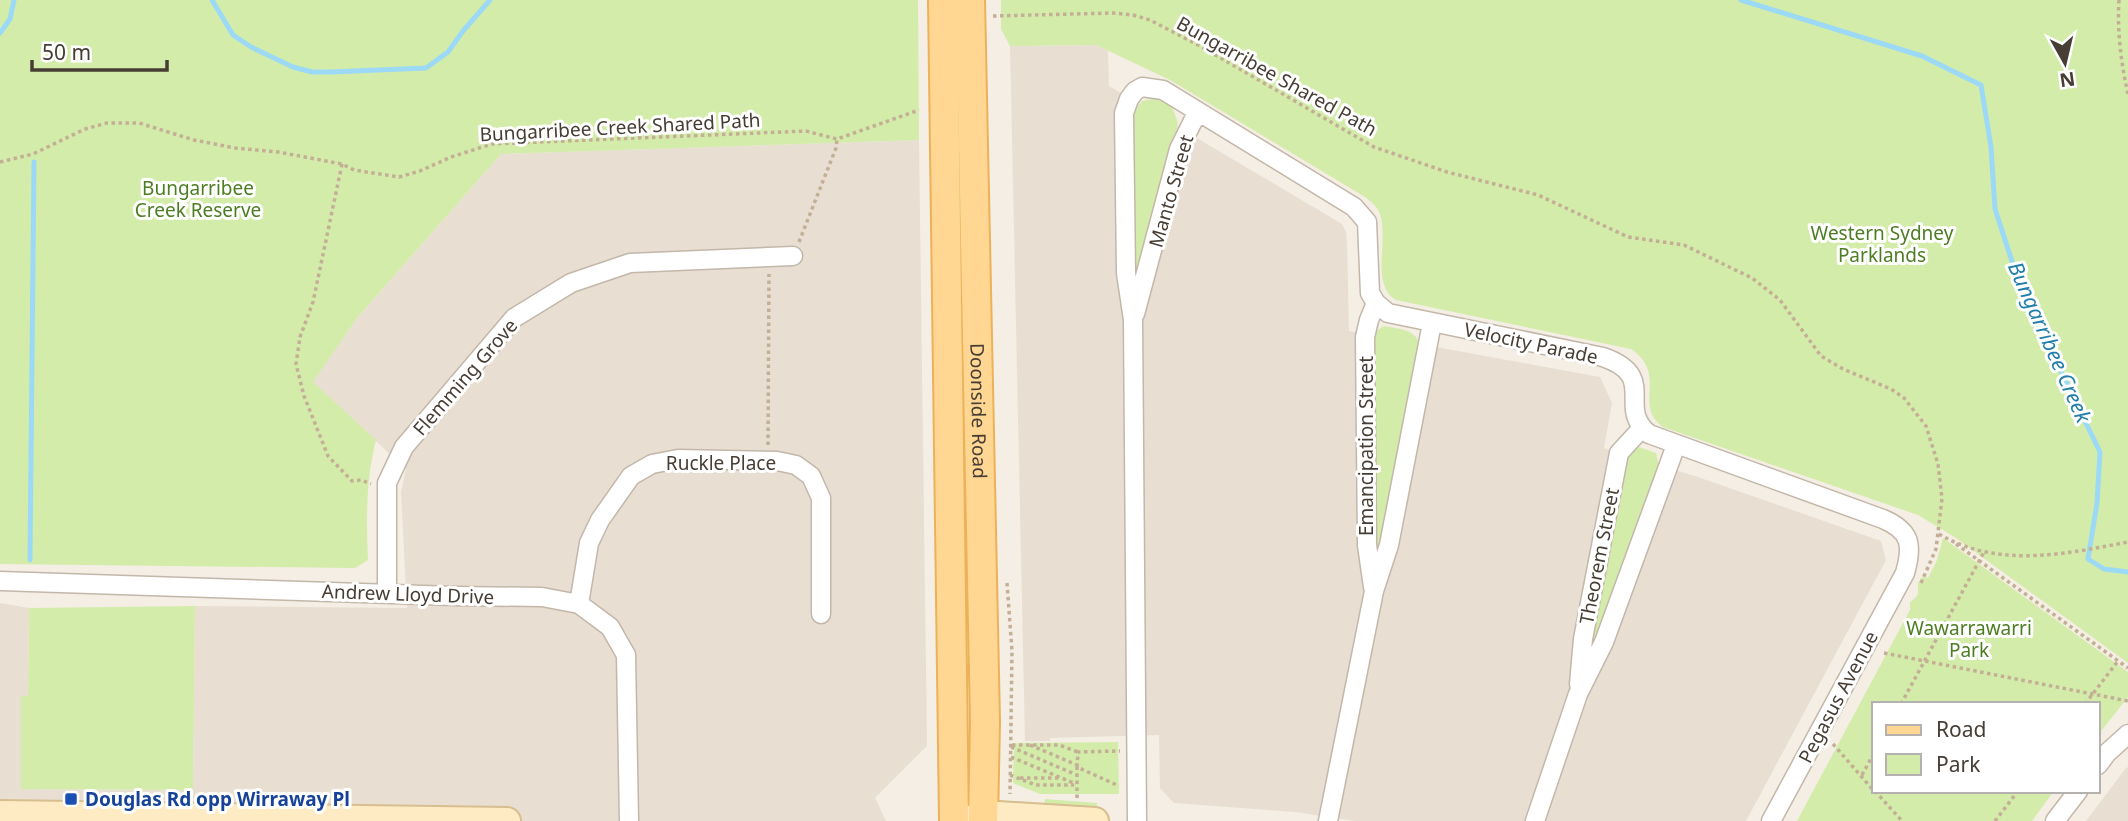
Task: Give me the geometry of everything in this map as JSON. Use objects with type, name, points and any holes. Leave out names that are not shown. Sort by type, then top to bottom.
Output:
[{"type":"main road","name":"Doonside Road","points":[[943,0],[954,821]]},
{"type":"main road","name":"Doonside Road","points":[[970,0],[984,709],[978,818]]},
{"type":"street","name":"Manto Street","points":[[1133,320],[1180,149],[1198,113],[1172,94],[1142,86],[1129,99],[1124,113],[1126,273],[1133,320],[1137,821]]},
{"type":"street","points":[[1198,113],[1354,207],[1362,215],[1368,231],[1368,281],[1370,293],[1376,303]]},
{"type":"street","name":"Flemming Grove","points":[[387,594],[387,483],[404,447],[514,318],[571,283],[630,264],[793,256]]},
{"type":"street","name":"Velocity Parade","points":[[1376,303],[1394,315],[1604,357],[1622,363],[1633,376],[1634,410],[1642,428]]},
{"type":"street","name":"Emancipation Street","points":[[1374,591],[1367,545],[1365,337],[1376,303]]},
{"type":"street","name":"Emancipation Street","points":[[1328,821],[1374,591],[1389,545],[1432,323]]},
{"type":"street","points":[[1642,428],[1649,434],[1676,444]]},
{"type":"street","name":"Theorem Street","points":[[1578,694],[1583,639],[1619,453],[1642,428]]},
{"type":"street","name":"Theorem Street","points":[[1535,821],[1578,694],[1604,642],[1676,444]]},
{"type":"street","name":"Pegasus Avenue","points":[[1676,444],[1894,524],[1902,530],[1909,542],[1905,573],[1771,821]]},
{"type":"street","name":"Ruckle Place","points":[[579,604],[589,543],[600,520],[631,476],[652,464],[678,459],[768,461],[796,465],[811,476],[818,488],[821,498],[821,614]]},
{"type":"street","name":"Andrew Lloyd Drive","points":[[0,581],[542,597],[579,604],[610,627],[626,655],[629,821]]},
{"type":"street","points":[[2100,763],[2128,734]]},
{"type":"street","points":[[2055,821],[2076,793]]},
{"type":"street","points":[[0,814],[507,821]]},
{"type":"street","points":[[978,818],[1095,821]]},
{"type":"path","points":[[2119,0],[2123,71],[2128,94]]},
{"type":"path","name":"Bungarribee Shared Path","points":[[993,16],[1113,13],[1150,20],[1374,147],[1447,172],[1538,195],[1628,237],[1684,245],[1752,278],[1780,300],[1797,320],[1814,348],[1829,362],[1891,389],[1904,398],[1916,412],[1926,426],[1938,464],[1942,499],[1939,534],[1956,544]]},
{"type":"path","points":[[793,256],[836,148],[837,139],[919,110]]},
{"type":"path","name":"Bungarribee Creek Shared Path","points":[[0,162],[33,153],[85,129],[107,123],[139,123],[194,140],[235,148],[278,152],[342,164],[354,170],[399,177],[420,171],[451,156],[492,144],[806,131],[837,139]]},
{"type":"path","points":[[342,164],[313,302],[297,351],[296,364],[304,396],[328,456],[352,481],[387,483]]},
{"type":"path","points":[[768,461],[769,257]]},
{"type":"path","points":[[1956,544],[2018,557],[2127,542]]},
{"type":"path","points":[[1956,544],[2128,668]]},
{"type":"path","points":[[1902,702],[1978,560],[1985,552]]},
{"type":"path","points":[[1884,653],[2128,701]]},
{"type":"path","points":[[2087,702],[2119,661]]},
{"type":"path","points":[[1833,744],[1872,788]]},
{"type":"path","points":[[1029,745],[1121,787]]},
{"type":"path","points":[[1077,775],[1011,746],[1059,745],[1078,752],[1120,751]]},
{"type":"path","points":[[1077,798],[1078,752]]},
{"type":"path","points":[[1011,757],[1076,785]]},
{"type":"path","points":[[1861,776],[1872,757]]},
{"type":"path","points":[[1010,775],[1036,785],[1076,785]]},
{"type":"path","points":[[1018,778],[1060,778]]},
{"type":"path","points":[[1877,793],[1902,821]]},
{"type":"path","points":[[1995,821],[2016,793]]},
{"type":"shaded area","points":[[1096,45],[1108,51],[1109,86],[1342,224],[1347,244],[1349,331],[1600,377],[1612,403],[1604,448],[1695,476],[1881,541],[1886,560],[1746,821],[1355,821],[1295,812],[1174,803],[1160,788],[1159,735],[1025,741],[1010,46]]},
{"type":"shaded area","points":[[919,140],[927,746],[875,798],[886,821],[0,821],[0,603],[29,608],[28,697],[21,697],[21,789],[193,790],[195,606],[407,608],[401,492],[406,469],[312,382],[357,318],[501,154]]},
{"type":"shaded area","points":[[2128,767],[2128,821],[2086,821],[2126,768]]},
{"type":"green space","name":"Bungarribee Creek Reserve","points":[[0,0],[918,0],[919,140],[501,154],[357,318],[313,382],[376,440],[368,500],[368,560],[355,568],[0,564]]},
{"type":"green space","name":"Western Sydney Parklands","points":[[1001,0],[2128,0],[2128,663],[1956,538],[1918,515],[1663,427],[1650,409],[1648,369],[1631,349],[1396,300],[1388,293],[1384,284],[1380,214],[1376,206],[1365,197],[1170,80],[1096,45],[1010,46],[1001,29]]},
{"type":"green space","points":[[1157,98],[1171,104],[1178,123],[1141,272],[1135,275],[1133,113],[1142,101]]},
{"type":"green space","points":[[1384,326],[1411,333],[1420,345],[1379,547],[1375,545],[1373,333]]},
{"type":"green space","points":[[1636,446],[1656,453],[1659,466],[1594,640],[1592,636],[1627,454]]},
{"type":"green space","name":"Wawarrawarri Park","points":[[1943,538],[2128,672],[2128,697],[2100,732],[2100,702],[1872,702],[1872,793],[2053,793],[2032,821],[1797,821],[1910,610],[1910,602],[1918,594],[1918,583],[1923,576],[1928,578],[1937,560]]},
{"type":"green space","points":[[195,606],[193,790],[21,789],[21,696],[28,696],[29,608]]},
{"type":"green space","points":[[1118,742],[1119,794],[1040,794],[1013,783],[1014,743]]},
{"type":"green space","points":[[1045,799],[1097,803],[1096,812],[1044,807]]},
{"type":"waterway","name":"Bungarribee Creek","points":[[0,33],[10,19],[14,0]]},
{"type":"waterway","name":"Bungarribee Creek","points":[[212,0],[233,35],[251,47],[293,67],[312,72],[426,68],[448,52],[490,0]]},
{"type":"waterway","name":"Bungarribee Creek","points":[[1741,0],[1922,56],[1981,85],[1991,147],[1995,209],[2021,289],[2100,452],[2097,503],[2088,559],[2104,569],[2128,572]]},
{"type":"waterway","points":[[30,560],[34,162]]},
{"type":"place","name":"Douglas Rd opp Wirraway Pl","points":[[71,799]]}]
